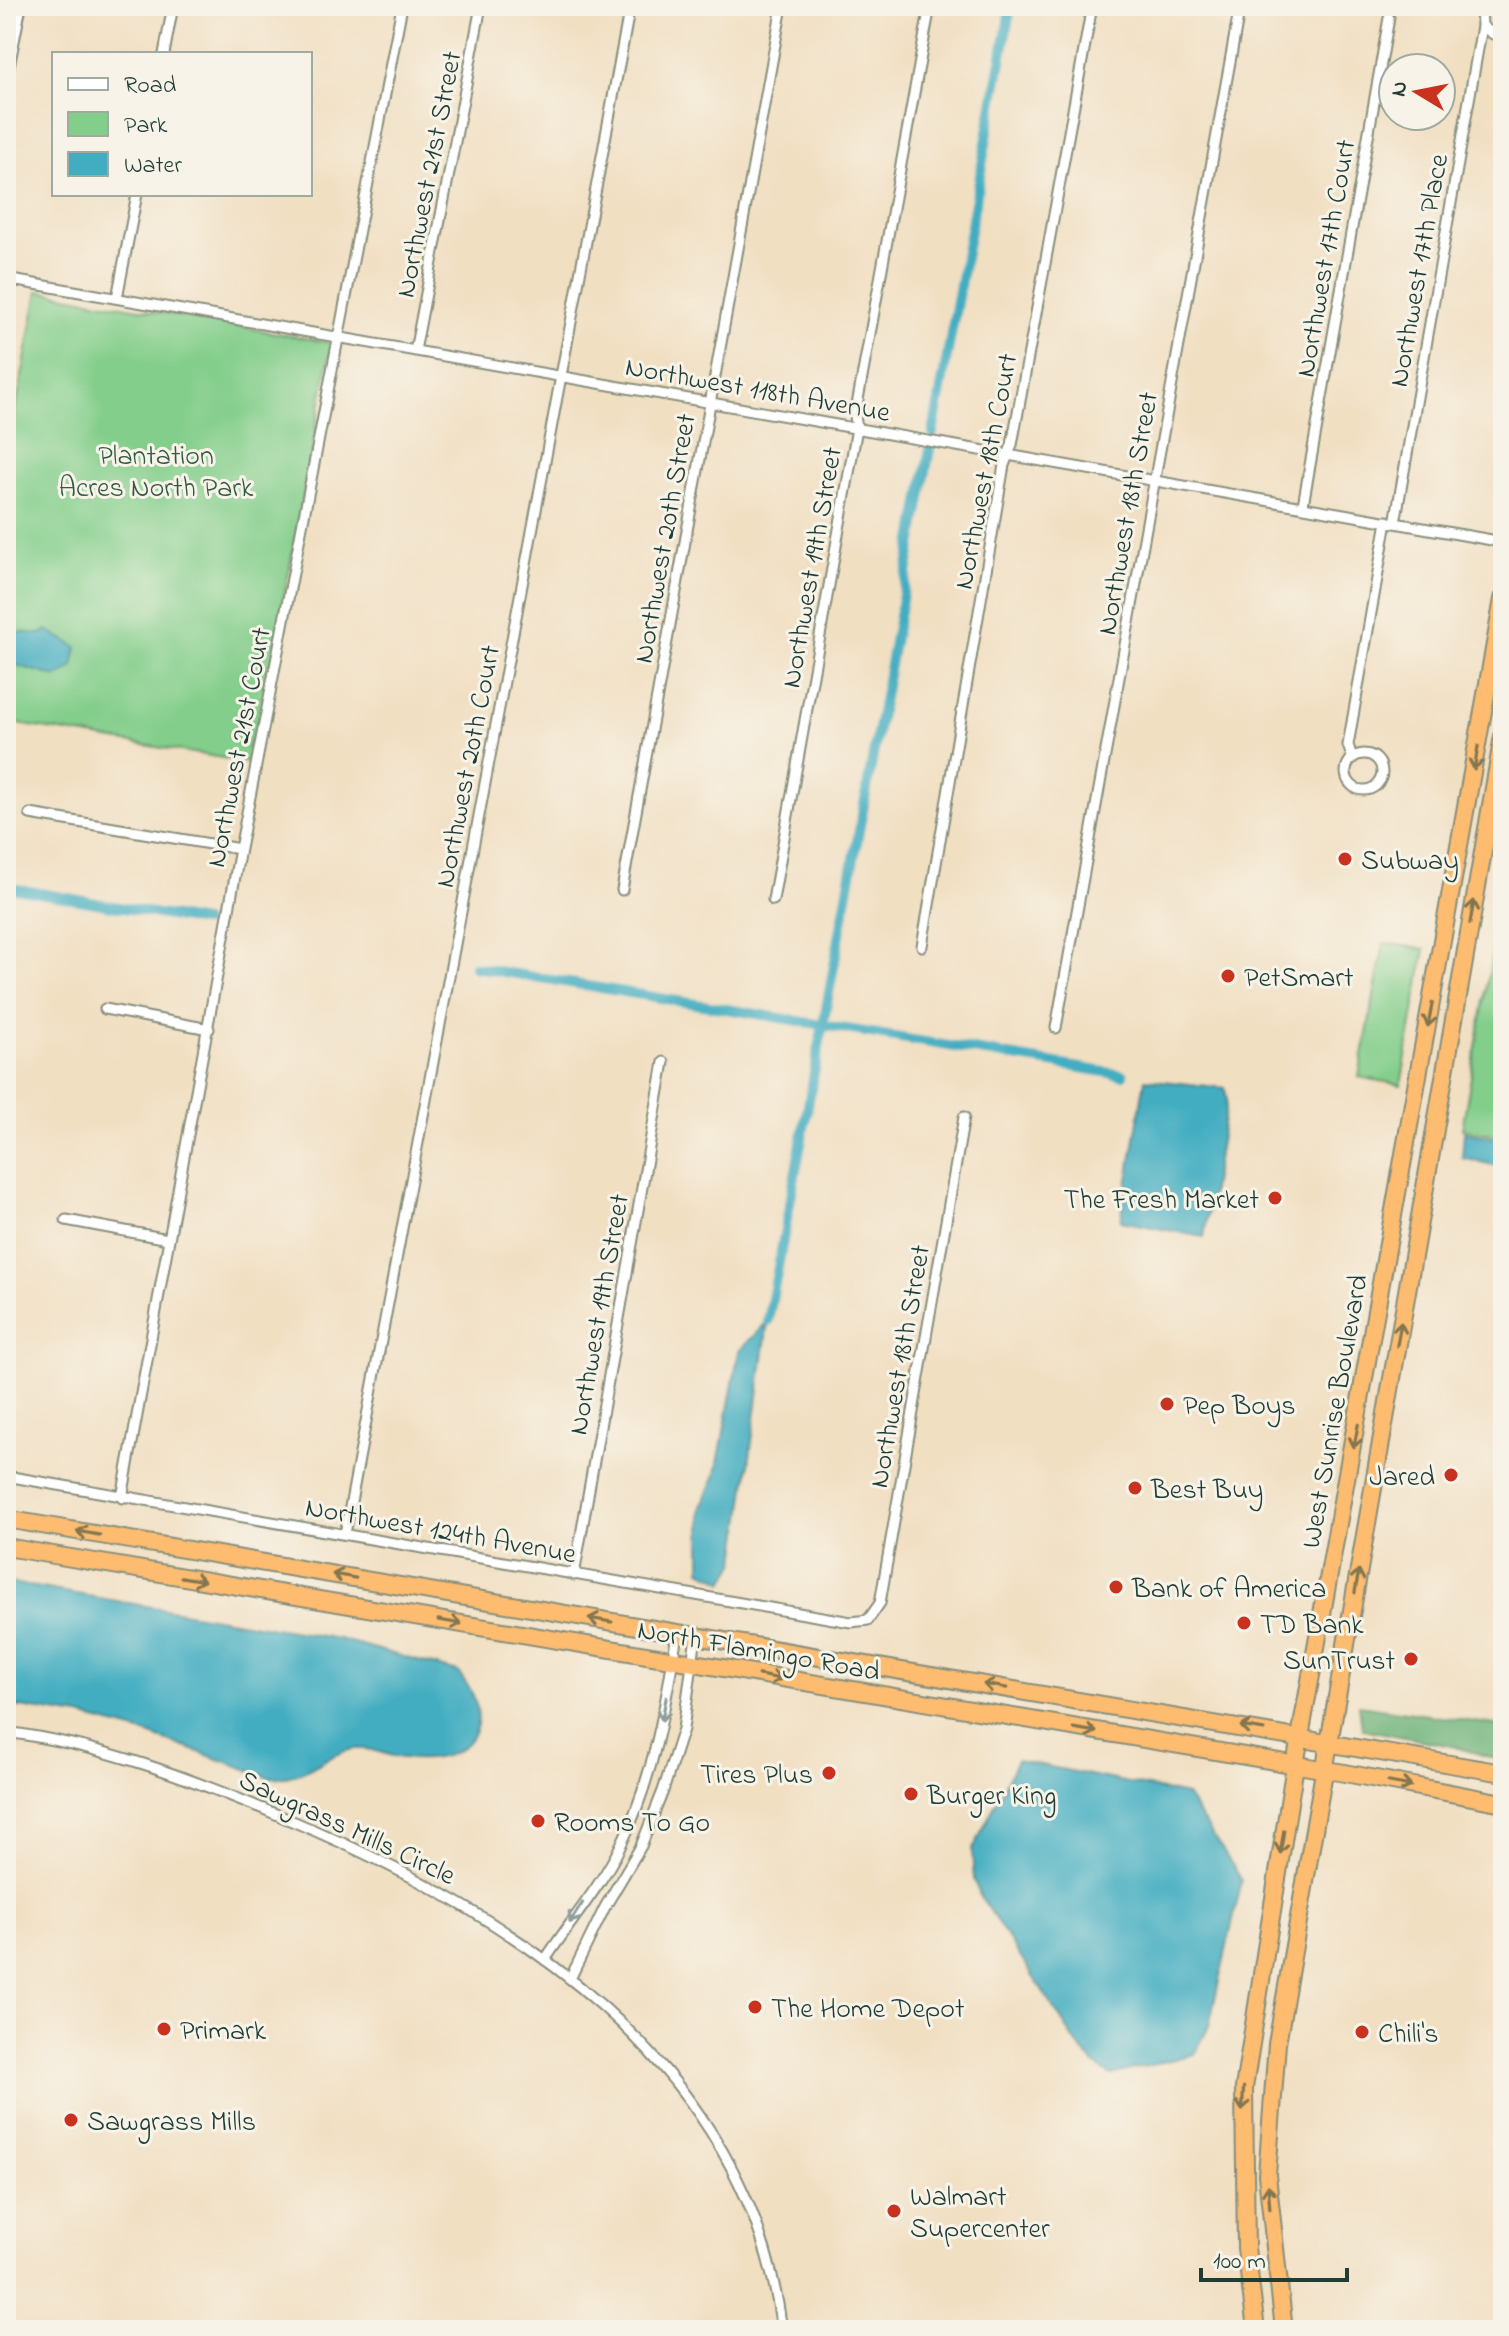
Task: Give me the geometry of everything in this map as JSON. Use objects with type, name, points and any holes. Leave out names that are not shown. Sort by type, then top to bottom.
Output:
[{"type":"highway","name":"West Sunrise Boulevard","points":[[1256,2330],[1246,2248],[1244,2088],[1300,1736],[1503,599]]},
{"type":"highway","name":"West Sunrise Boulevard","points":[[1284,2330],[1267,2175],[1277,2044],[1503,736]]},
{"type":"highway","name":"North Flamingo Road","points":[[6,1519],[1300,1736],[1503,1773]]},
{"type":"highway","name":"North Flamingo Road","points":[[6,1547],[1503,1803]]},
{"type":"street","points":[[6,82],[21,6]]},
{"type":"street","points":[[164,52],[173,6]]},
{"type":"street","name":"Northwest 21st Court","points":[[122,1498],[240,849],[402,6]]},
{"type":"street","name":"Northwest 21st Street","points":[[415,351],[481,6]]},
{"type":"street","name":"Northwest 20th Court","points":[[345,1534],[630,6]]},
{"type":"street","name":"Northwest 20th Street","points":[[622,890],[782,6]]},
{"type":"street","name":"Northwest 19th Street","points":[[773,900],[857,428],[855,416],[930,6]]},
{"type":"street","name":"Northwest 18th Court","points":[[922,946],[1092,6]]},
{"type":"street","name":"Northwest 18th Street","points":[[1056,1028],[1240,6]]},
{"type":"street","name":"Northwest 17th Place","points":[[1352,757],[1369,754],[1378,761],[1382,771],[1375,786],[1363,790],[1351,786],[1345,775],[1352,757],[1348,745],[1482,26],[1481,6]]},
{"type":"street","name":"Northwest 17th Court","points":[[1303,505],[1389,18]]},
{"type":"street","points":[[1482,26],[1493,34],[1503,35]]},
{"type":"street","points":[[117,298],[137,196]]},
{"type":"street","name":"Northwest 118th Avenue","points":[[6,279],[1503,542]]},
{"type":"street","points":[[30,814],[240,849]]},
{"type":"street","points":[[105,1009],[209,1029]]},
{"type":"street","name":"Northwest 19th Street","points":[[574,1575],[664,1062]]},
{"type":"street","name":"Northwest 18th Street","points":[[868,1620],[880,1603],[964,1117]]},
{"type":"street","points":[[66,1220],[168,1239]]},
{"type":"street","name":"Northwest 124th Avenue","points":[[6,1476],[851,1622],[868,1620]]},
{"type":"street","points":[[545,1960],[619,1849],[644,1790],[677,1633]]},
{"type":"street","points":[[570,1979],[605,1907],[641,1846],[663,1791],[683,1729],[696,1636]]},
{"type":"street","name":"Sawgrass Mills Circle","points":[[6,1732],[187,1776],[345,1843],[430,1885],[570,1979],[650,2049],[723,2148],[756,2221],[782,2330]]},
{"type":"green space","name":"Plantation Acres North Park","points":[[38,291],[332,343],[253,763],[6,722],[6,461]]},
{"type":"green space","points":[[1503,890],[1503,1136],[1462,1129]]},
{"type":"green space","points":[[1384,943],[1425,949],[1401,1085],[1359,1077]]},
{"type":"green space","points":[[1359,1705],[1503,1726],[1503,1761],[1452,1746],[1362,1729]]},
{"type":"water","points":[[47,630],[77,647],[73,667],[57,677],[6,662],[6,631],[41,634]]},
{"type":"water","points":[[1145,1079],[1225,1088],[1227,1100],[1204,1237],[1121,1221]]},
{"type":"water","points":[[1464,1132],[1503,1139],[1503,1167],[1462,1158]]},
{"type":"water","points":[[768,1321],[736,1562],[724,1582],[701,1570],[701,1509],[716,1474],[739,1351]]},
{"type":"water","points":[[6,1582],[339,1639],[458,1672],[476,1705],[476,1728],[471,1738],[456,1751],[436,1758],[403,1758],[356,1749],[338,1754],[293,1776],[269,1777],[148,1734],[80,1716],[6,1705]]},
{"type":"water","points":[[1017,1760],[1186,1795],[1242,1880],[1209,2026],[1195,2054],[1111,2075],[1094,2064],[1079,2047],[979,1894],[974,1879],[972,1851]]},
{"type":"waterway","points":[[933,433],[1011,6]]},
{"type":"waterway","points":[[768,1321],[930,449]]},
{"type":"waterway","points":[[6,887],[203,922]]},
{"type":"waterway","points":[[474,967],[1123,1075]]},
{"type":"place","name":"Subway","points":[[1345,859]]},
{"type":"place","name":"PetSmart","points":[[1228,976]]},
{"type":"place","name":"The Fresh Market","points":[[1275,1198]]},
{"type":"place","name":"Pep Boys","points":[[1167,1404]]},
{"type":"place","name":"Jared","points":[[1451,1475]]},
{"type":"place","name":"Best Buy","points":[[1135,1488]]},
{"type":"place","name":"Bank of America","points":[[1116,1587]]},
{"type":"place","name":"TD Bank","points":[[1244,1623]]},
{"type":"place","name":"SunTrust","points":[[1411,1659]]},
{"type":"place","name":"Tires Plus","points":[[829,1773]]},
{"type":"place","name":"Burger King","points":[[911,1794]]},
{"type":"place","name":"Rooms To Go","points":[[538,1821]]},
{"type":"place","name":"The Home Depot","points":[[755,2007]]},
{"type":"place","name":"Primark","points":[[164,2029]]},
{"type":"place","name":"Chili's","points":[[1362,2032]]},
{"type":"place","name":"Sawgrass Mills","points":[[71,2120]]},
{"type":"place","name":"Walmart Supercenter","points":[[894,2211]]}]
